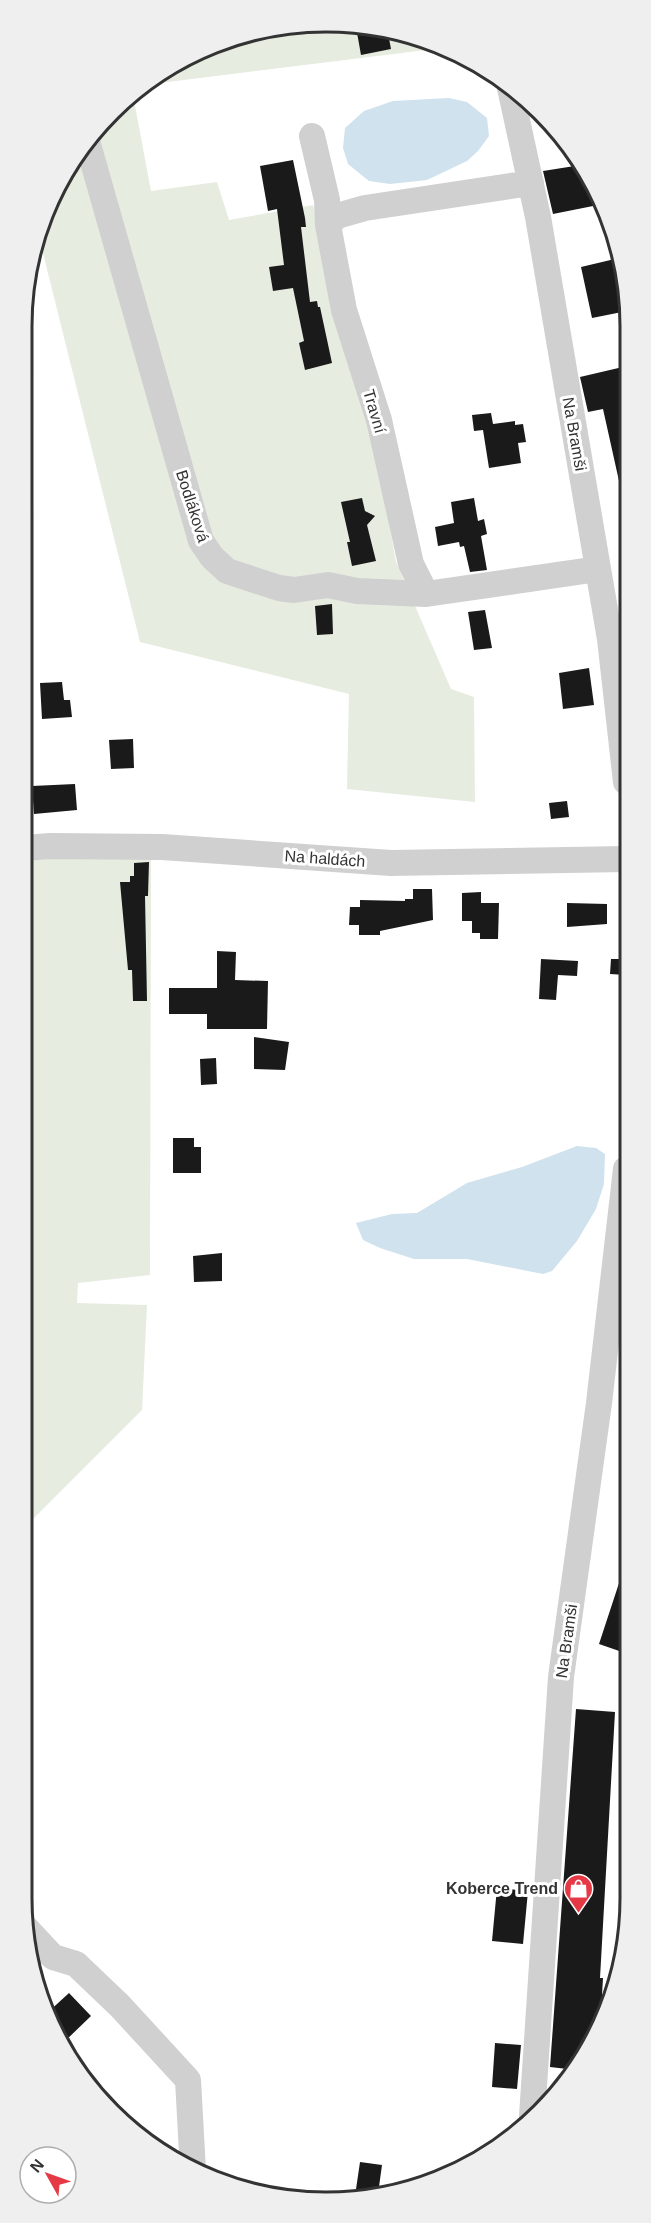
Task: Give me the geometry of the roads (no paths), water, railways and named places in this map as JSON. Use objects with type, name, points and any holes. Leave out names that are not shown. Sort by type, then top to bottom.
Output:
[{"type":"street","name":"Na Bramši","points":[[512,99],[531,183],[598,568],[618,637],[620,669]]},
{"type":"street","name":"Travní","points":[[312,136],[327,200],[328,225],[344,310],[378,420],[411,564],[426,594]]},
{"type":"street","name":"Bodláková","points":[[90,150],[201,541],[219,565],[227,571],[279,588],[294,590],[328,585],[357,591],[426,594],[598,568]]},
{"type":"street","points":[[328,225],[337,216],[365,208],[531,183]]},
{"type":"street","name":"Na haldách","points":[[32,847],[162,847],[391,863],[620,859]]},
{"type":"street","name":"Na Bramši","points":[[533,2105],[561,1677],[599,1403],[620,1221]]},
{"type":"street","points":[[34,1937],[53,1957],[76,1964],[120,2006],[188,2080],[192,2160]]},
{"type":"water","points":[[449,98],[467,102],[487,118],[489,136],[467,161],[427,180],[390,184],[369,181],[348,164],[343,148],[345,128],[364,111],[393,101]]},
{"type":"water","points":[[577,1146],[596,1148],[605,1154],[604,1184],[596,1209],[577,1241],[552,1271],[543,1274],[467,1259],[414,1259],[363,1240],[356,1223],[392,1214],[417,1213],[467,1183],[522,1167]]},
{"type":"place","name":"Koberce Trend","points":[[579,1914]]}]
